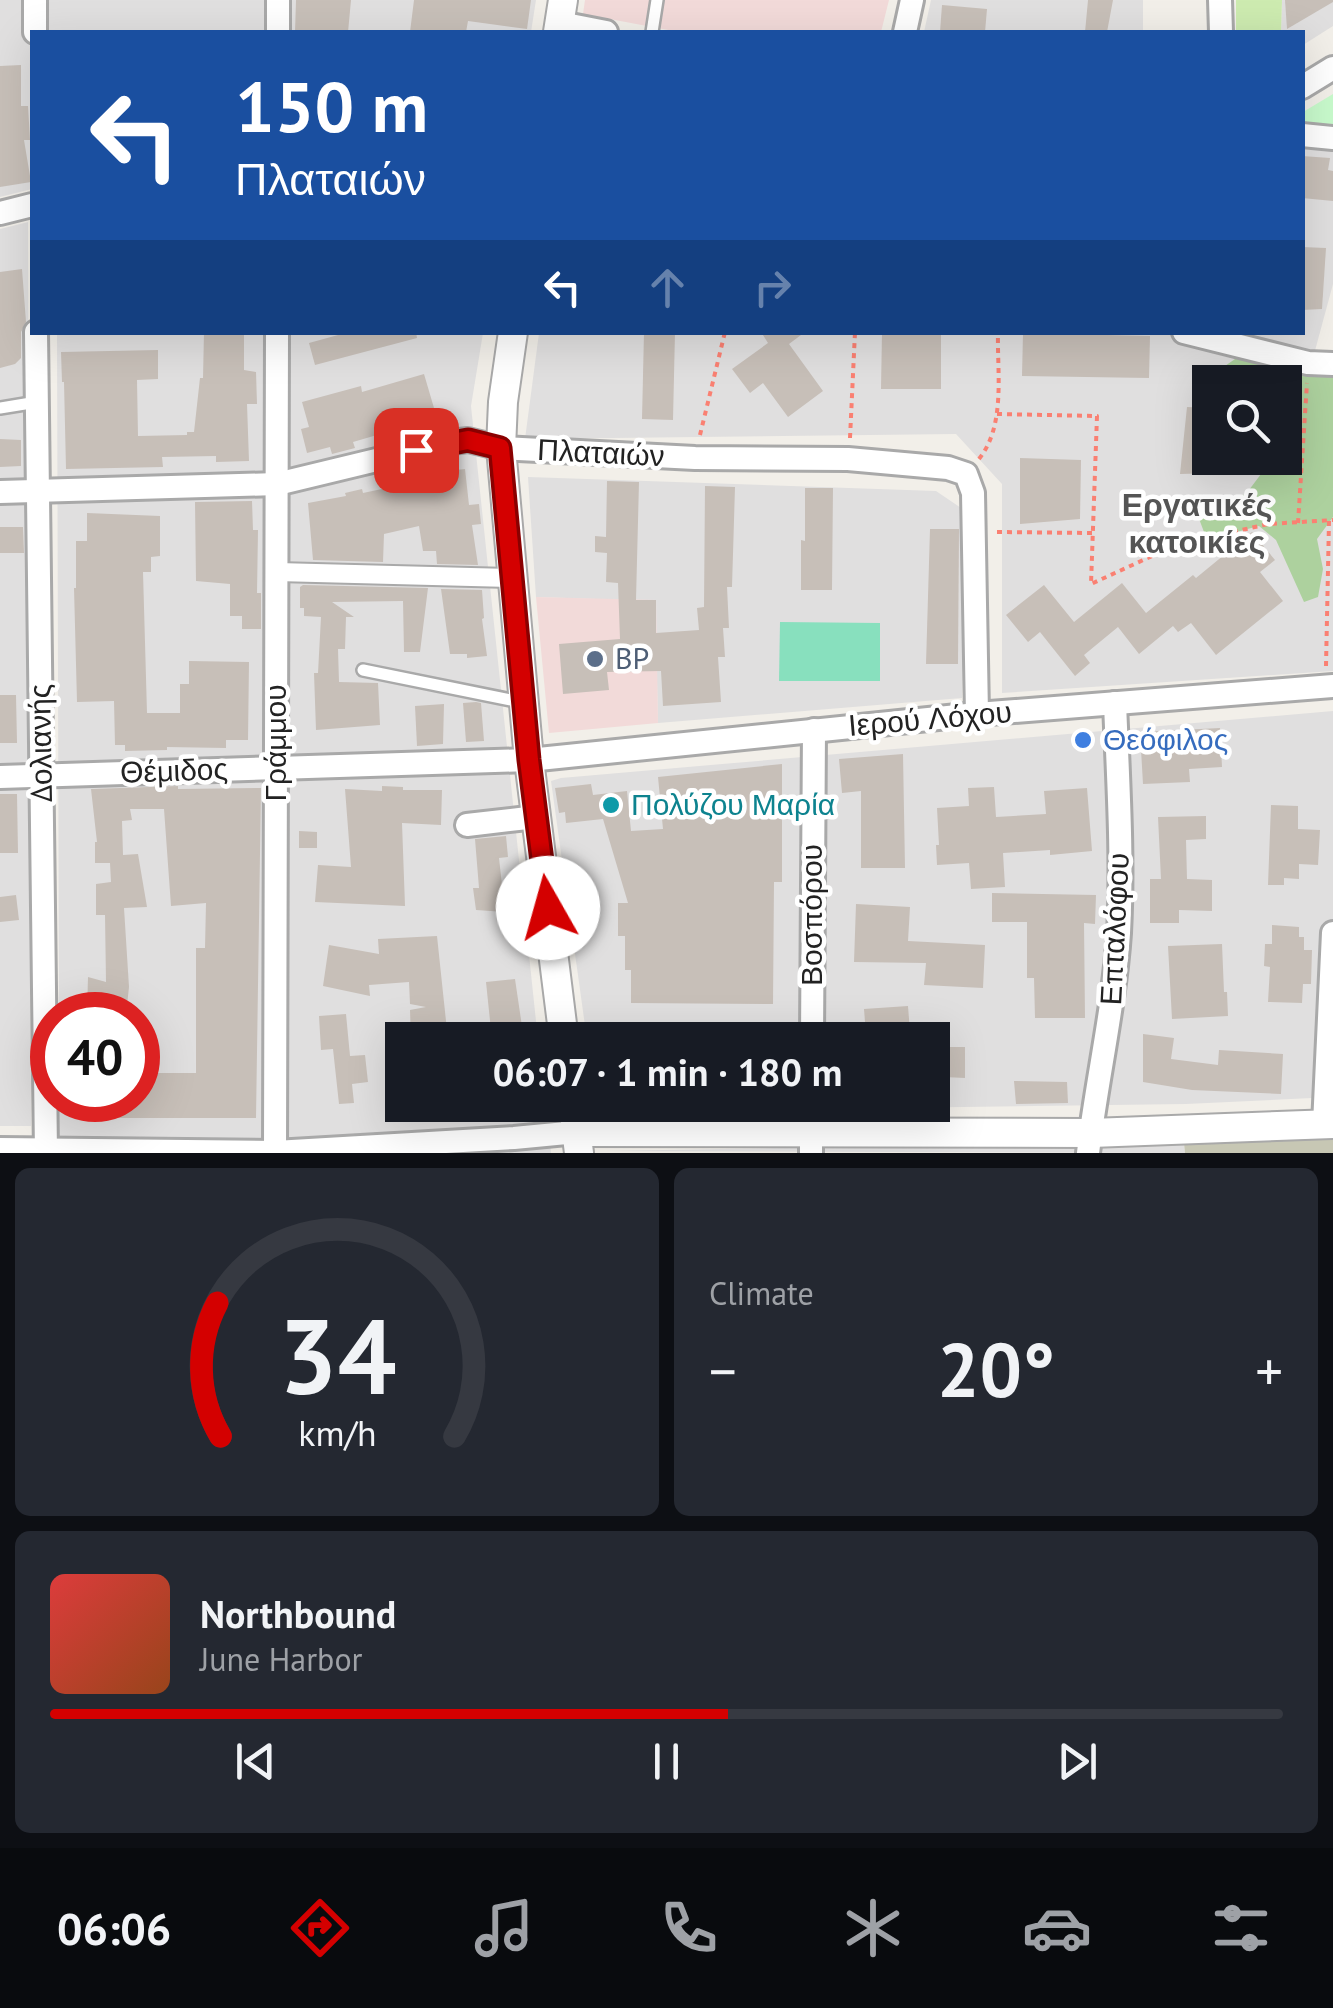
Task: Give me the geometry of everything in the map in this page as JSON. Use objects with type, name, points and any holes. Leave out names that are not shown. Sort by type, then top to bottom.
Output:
[{"type":"street","points":[[34,0],[35,30]]},
{"type":"street","points":[[278,0],[278,30]]},
{"type":"street","points":[[905,30],[912,0]]},
{"type":"street","points":[[1220,0],[1221,30]]},
{"type":"street","points":[[561,18],[600,30]]},
{"type":"street","points":[[1305,85],[1333,68]]},
{"type":"street","points":[[1305,135],[1333,138]]},
{"type":"street","points":[[0,213],[30,205]]},
{"type":"street","name":"Δολιανής","points":[[36,335],[46,1151]]},
{"type":"street","name":"Γράμμου","points":[[275,1152],[278,335]]},
{"type":"street","points":[[513,335],[500,448],[529,760],[562,1022]]},
{"type":"street","points":[[1196,335],[1308,364],[1333,364]]},
{"type":"street","name":"Πλαταιών","points":[[0,492],[277,484],[468,440],[500,448],[695,458],[848,459],[948,468],[966,474]]},
{"type":"street","points":[[966,474],[973,493],[975,532],[977,714]]},
{"type":"street","points":[[277,572],[512,578]]},
{"type":"street","name":"Ιερού Λόχου","points":[[529,760],[977,714],[1329,686]]},
{"type":"street","name":"Επταλόφου","points":[[1090,1143],[1108,1032],[1118,935],[1121,852],[1115,703]]},
{"type":"street","name":"Βοσπόρου","points":[[812,1022],[814,730]]},
{"type":"street","name":"Θέμιδος","points":[[0,777],[529,760]]},
{"type":"street","points":[[466,824],[536,817]]},
{"type":"street","points":[[0,1150],[275,1152],[514,1138],[576,1130],[811,1130],[1090,1143],[1329,1125],[1333,933]]},
{"type":"lane","points":[[652,30],[657,0]]},
{"type":"lane","points":[[0,408],[37,402]]},
{"type":"lane","points":[[363,670],[524,703]]},
{"type":"path","points":[[695,458],[724,335]]},
{"type":"path","points":[[848,459],[855,335]]},
{"type":"path","points":[[966,474],[984,454],[992,436],[997,414],[998,335]]},
{"type":"path","points":[[1298,522],[1308,364]]},
{"type":"path","points":[[997,414],[1096,416],[1090,584],[1176,545],[1268,524],[1331,520],[1329,686]]},
{"type":"path","points":[[975,532],[1092,533]]},
{"type":"shaded area","points":[[0,0],[536,0],[531,30],[30,30],[30,190],[0,197]]},
{"type":"shaded area","points":[[585,0],[889,0],[882,30],[668,30],[583,14]]},
{"type":"shaded area","points":[[931,0],[1143,0],[1143,30],[924,30]]},
{"type":"shaded area","points":[[1282,0],[1333,0],[1333,26],[1305,44],[1305,30],[1281,30]]},
{"type":"shaded area","points":[[1305,146],[1333,148],[1333,284],[1306,384],[1333,392],[1333,671],[1002,693],[1002,484],[956,434],[525,439],[539,335],[1305,335]]},
{"type":"shaded area","points":[[28,222],[31,1126],[0,1126],[0,229]]},
{"type":"shaded area","points":[[57,335],[483,335],[471,406],[536,1022],[385,1022],[385,1122],[548,1122],[551,1153],[59,1153],[59,1122],[160,1122],[160,992],[59,992]]},
{"type":"shaded area","points":[[528,477],[936,491],[967,512],[962,698],[658,723],[655,601],[536,597]]},
{"type":"shaded area","points":[[536,597],[656,600],[658,723],[549,733]]},
{"type":"shaded area","points":[[1333,711],[1333,1097],[1186,1104],[950,1107],[950,1022],[584,1022],[551,781]]},
{"type":"shaded area","points":[[1333,1139],[1333,1153],[1185,1153],[1184,1143]]},
{"type":"shaded area","points":[[1184,1143],[1185,1153],[605,1151],[833,1147]]},
{"type":"green space","points":[[1236,0],[1282,0],[1281,30],[1236,30]]},
{"type":"green space","points":[[1333,94],[1333,126],[1305,122],[1305,111]]},
{"type":"green space","points":[[1238,357],[1276,365],[1226,365]]},
{"type":"green space","points":[[1302,370],[1333,377],[1333,517],[1317,539],[1323,569],[1318,597],[1304,602],[1276,540],[1259,526],[1221,536],[1204,532],[1198,516],[1246,494],[1260,475],[1302,475]]},
{"type":"green space","points":[[780,622],[880,623],[880,681],[779,681]]},
{"type":"building","points":[[296,0],[351,0],[348,30],[295,30]]},
{"type":"building","points":[[414,0],[531,0],[527,29],[468,21],[466,30],[410,30]]},
{"type":"building","points":[[1088,0],[1113,0],[1107,30],[1085,30]]},
{"type":"building","points":[[1285,0],[1333,0],[1333,2],[1287,29]]},
{"type":"building","points":[[942,5],[987,9],[985,30],[940,30]]},
{"type":"building","points":[[21,65],[21,106],[28,106],[30,140],[24,140],[30,182],[0,187],[0,66]]},
{"type":"building","points":[[1305,156],[1330,158],[1333,201],[1305,198]]},
{"type":"building","points":[[1305,247],[1326,248],[1322,309],[1305,310]]},
{"type":"building","points":[[22,269],[26,322],[21,332],[21,358],[0,368],[0,272]]},
{"type":"building","points":[[204,335],[244,335],[244,370],[256,372],[257,404],[247,404],[249,461],[216,462],[216,456],[162,457],[163,467],[66,469],[61,352],[158,350],[158,379],[137,380],[138,436],[194,432],[203,378]]},
{"type":"building","points":[[338,335],[417,338],[315,365],[309,343]]},
{"type":"building","points":[[644,335],[675,335],[673,420],[642,419]]},
{"type":"building","points":[[763,335],[801,335],[789,344],[823,391],[788,417],[763,383],[750,393],[732,369],[768,343]]},
{"type":"building","points":[[882,335],[941,335],[941,389],[881,389]]},
{"type":"building","points":[[1023,335],[1150,336],[1149,378],[1022,376]]},
{"type":"building","points":[[424,374],[439,425],[396,438],[394,430],[353,442],[355,448],[332,454],[330,447],[307,453],[301,429],[309,427],[302,402],[361,386],[362,392]]},
{"type":"building","points":[[1187,407],[1192,407],[1192,474],[1180,474]]},
{"type":"building","points":[[0,439],[21,440],[21,466],[0,467]]},
{"type":"building","points":[[1020,458],[1081,460],[1080,519],[1020,524]]},
{"type":"building","points":[[465,469],[469,505],[479,504],[481,524],[472,525],[478,565],[437,564],[436,551],[423,551],[419,526],[384,534],[383,562],[313,560],[308,503],[362,489],[363,493],[429,479],[429,473]]},
{"type":"building","points":[[607,481],[639,482],[636,600],[656,600],[656,633],[699,630],[697,608],[704,607],[705,486],[735,487],[732,587],[727,587],[729,628],[723,628],[725,657],[718,657],[721,702],[663,706],[661,671],[607,672],[609,690],[563,694],[559,644],[620,639],[618,583],[606,582],[607,553],[595,552],[595,536],[606,537]]},
{"type":"building","points":[[805,488],[833,488],[832,590],[801,590]]},
{"type":"building","points":[[252,501],[253,530],[258,530],[261,629],[242,629],[242,616],[230,616],[230,584],[196,581],[195,502]]},
{"type":"building","points":[[87,513],[160,516],[160,556],[151,557],[151,572],[143,572],[147,713],[180,713],[180,684],[189,684],[189,661],[249,662],[248,740],[226,740],[226,748],[125,751],[125,745],[115,745],[114,701],[77,702],[76,541],[87,541]]},
{"type":"building","points":[[0,527],[23,527],[24,553],[0,553]]},
{"type":"building","points":[[930,529],[959,529],[958,664],[926,664]]},
{"type":"building","points":[[1252,532],[1275,560],[1260,572],[1283,601],[1216,655],[1191,623],[1178,632],[1173,626],[1139,654],[1118,627],[1084,655],[1090,663],[1075,676],[1040,632],[1028,642],[1006,615],[1044,585],[1074,622],[1122,583],[1146,613]]},
{"type":"building","points":[[303,585],[428,588],[420,652],[404,652],[403,601],[332,602],[354,617],[346,617],[345,649],[338,649],[339,682],[378,683],[380,725],[316,730],[314,673],[318,673],[321,617],[304,616],[304,608],[300,608]]},
{"type":"building","points":[[441,589],[482,590],[487,656],[467,658],[467,654],[450,654]]},
{"type":"building","points":[[0,695],[16,695],[17,743],[0,743]]},
{"type":"building","points":[[463,703],[481,703],[484,741],[466,742]]},
{"type":"building","points":[[444,704],[443,744],[417,746],[415,706]]},
{"type":"building","points":[[1220,728],[1222,767],[1189,769],[1190,782],[1143,784],[1140,732]]},
{"type":"building","points":[[903,754],[905,868],[861,868],[861,791],[842,793],[839,759]]},
{"type":"building","points":[[782,764],[782,882],[774,882],[773,1004],[631,1003],[631,970],[625,970],[625,936],[618,936],[618,903],[628,903],[603,819],[566,823],[565,812],[559,813],[555,788],[591,784],[593,795],[627,791],[631,831],[663,829],[658,777]]},
{"type":"building","points":[[382,786],[442,790],[441,825],[402,823],[405,906],[315,902],[318,865],[351,867],[345,789],[382,791]]},
{"type":"building","points":[[994,787],[996,817],[1046,814],[1044,791],[1087,788],[1092,851],[1050,855],[1050,850],[1003,853],[1005,887],[971,889],[969,863],[937,865],[937,808],[969,806],[968,788]]},
{"type":"building","points":[[261,788],[256,1118],[160,1118],[160,1073],[196,1073],[196,948],[205,948],[206,903],[171,906],[164,809],[130,809],[132,820],[122,821],[123,855],[138,854],[147,907],[124,908],[128,992],[88,992],[88,977],[106,982],[105,915],[96,915],[96,884],[111,882],[110,863],[95,863],[97,842],[91,789]]},
{"type":"building","points":[[0,794],[17,794],[18,853],[0,853]]},
{"type":"building","points":[[1271,805],[1298,806],[1298,829],[1320,830],[1318,865],[1299,864],[1299,879],[1284,878],[1284,885],[1268,885]]},
{"type":"building","points":[[1206,816],[1206,839],[1186,840],[1187,879],[1212,880],[1212,911],[1179,910],[1179,923],[1150,923],[1150,879],[1161,879],[1158,817]]},
{"type":"building","points":[[299,831],[317,832],[317,848],[299,848]]},
{"type":"building","points":[[506,836],[508,857],[499,858],[505,912],[476,910],[473,888],[479,888],[475,839]]},
{"type":"building","points":[[992,893],[1096,895],[1095,924],[1084,923],[1085,1018],[1035,1018],[1034,978],[1027,978],[1027,922],[992,922]]},
{"type":"building","points":[[16,895],[19,920],[0,922],[0,897]]},
{"type":"building","points":[[856,904],[910,907],[908,941],[985,945],[983,988],[924,985],[926,963],[854,962]]},
{"type":"building","points":[[1272,925],[1299,927],[1304,950],[1312,950],[1311,984],[1303,984],[1302,1003],[1268,1002],[1270,967],[1264,966],[1265,944],[1272,944]]},
{"type":"building","points":[[437,936],[446,1022],[410,1022],[410,1010],[426,1007],[410,1004],[409,982],[369,985],[370,996],[323,986],[329,945],[379,954],[378,939]]},
{"type":"building","points":[[1222,944],[1228,1016],[1172,1019],[1168,946]]},
{"type":"building","points":[[515,979],[521,1022],[490,1022],[486,982]]},
{"type":"building","points":[[908,1006],[909,1022],[865,1022],[864,1009]]},
{"type":"building","points":[[346,1014],[350,1056],[365,1055],[368,1082],[352,1084],[354,1103],[339,1104],[333,1049],[321,1050],[319,1016]]},
{"type":"building","points":[[1143,1034],[1174,1038],[1171,1059],[1218,1065],[1219,1050],[1283,1054],[1281,1094],[1192,1090],[1143,1082]]},
{"type":"building","points":[[950,1047],[965,1047],[965,1078],[950,1077]]},
{"type":"building","points":[[1014,1081],[1067,1082],[1068,1103],[1016,1104]]},
{"type":"place","name":"BP","points":[[595,659]]},
{"type":"place","name":"Θεόφιλος","points":[[1083,740]]},
{"type":"place","name":"Πολύζου Μαρία","points":[[611,805]]},
{"type":"district","name":"Εργατικές κατοικίες","points":[[1197,524]]},
{"type":"route","points":[[416,450],[468,440],[500,448],[529,760],[548,908]]}]
